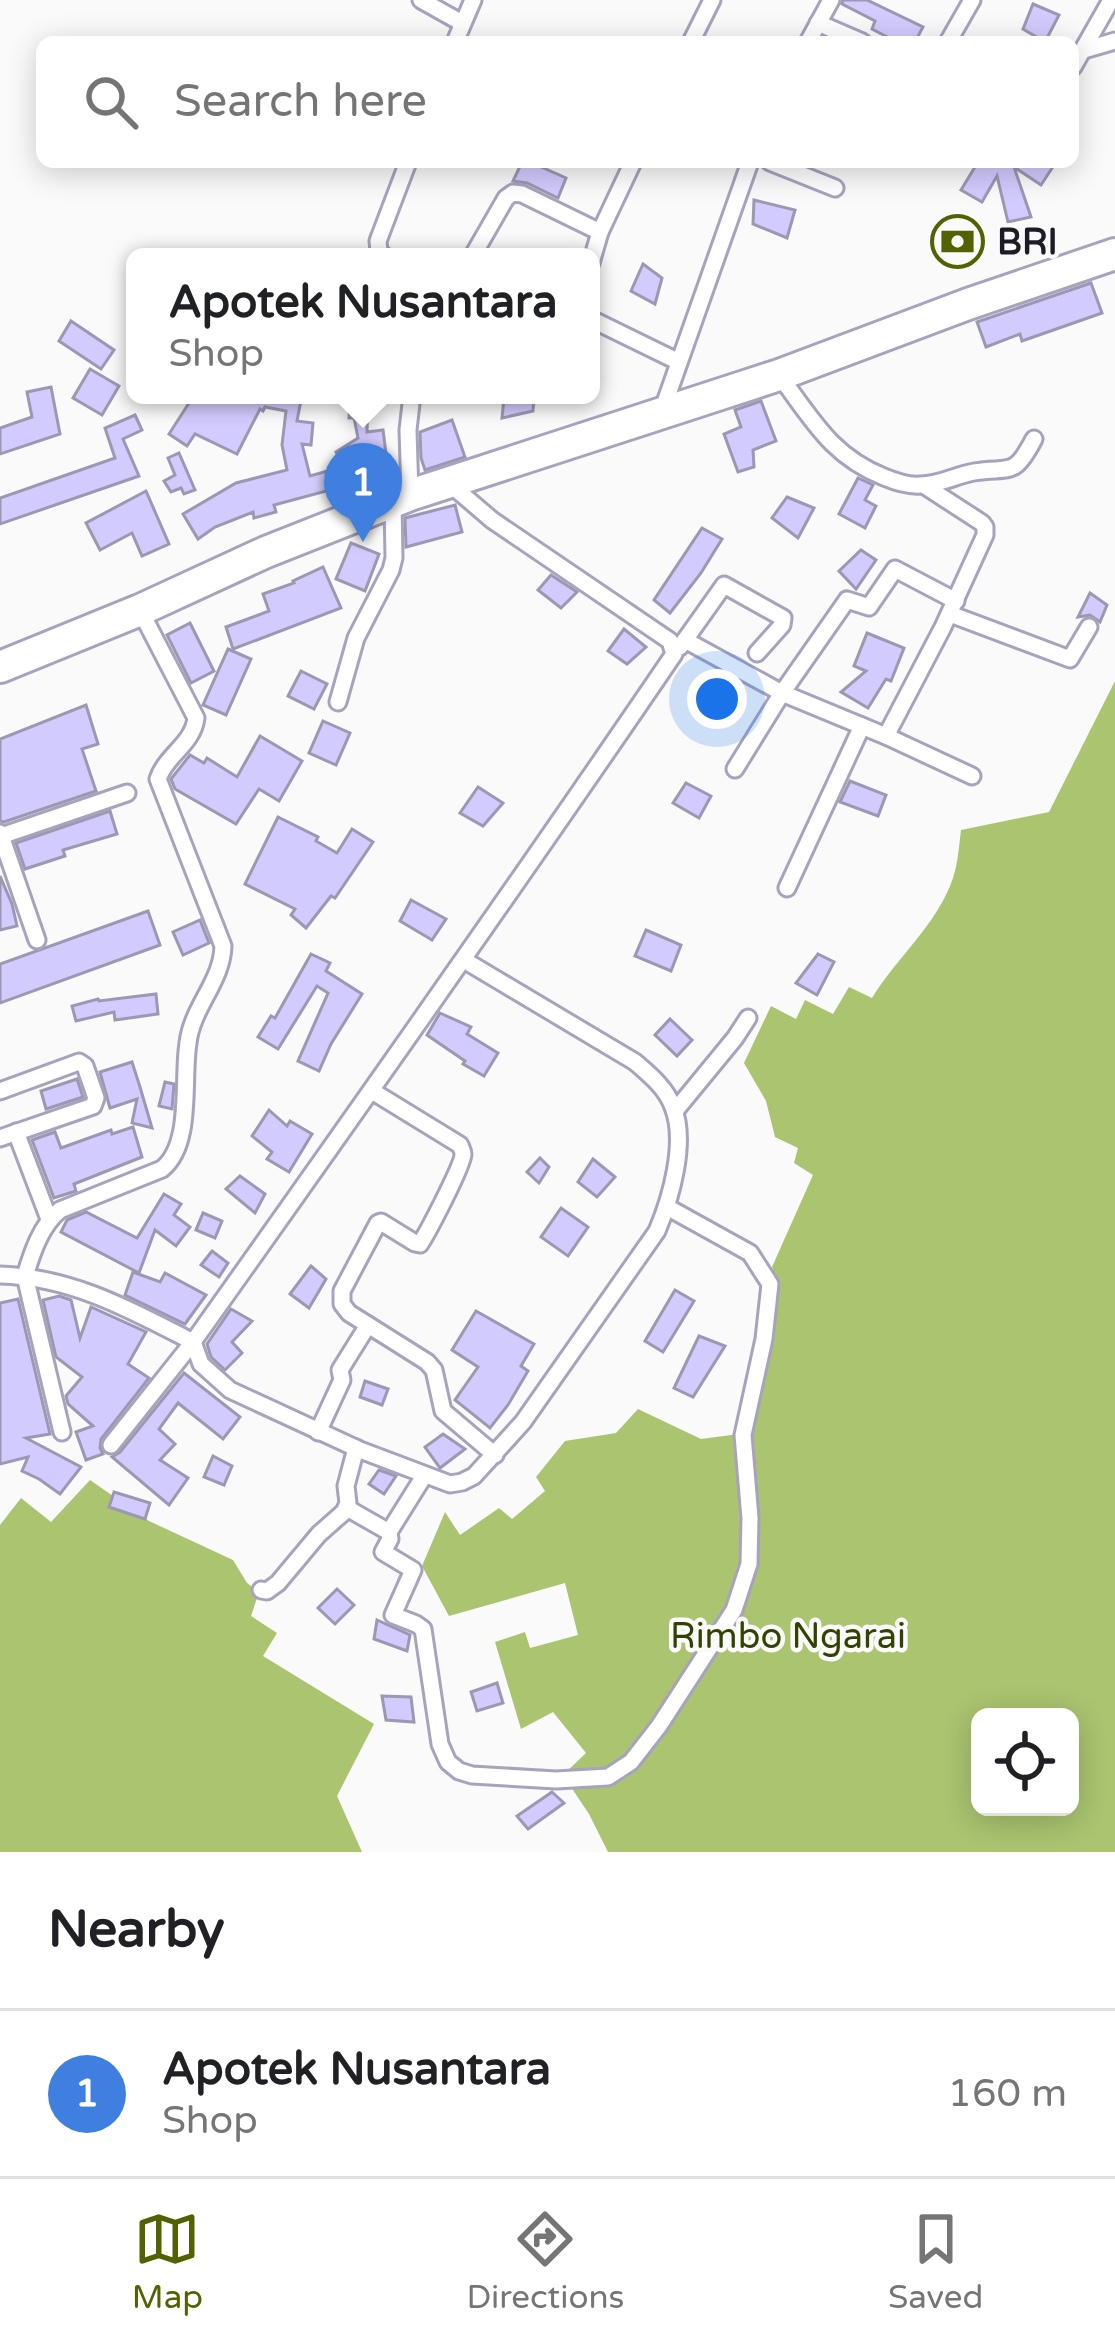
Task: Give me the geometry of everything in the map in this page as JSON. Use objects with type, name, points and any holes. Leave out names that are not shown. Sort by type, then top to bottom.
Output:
[{"type":"highway","points":[[0,667],[401,499],[779,375],[1115,254]]},
{"type":"street","points":[[421,0],[462,23]]},
{"type":"street","points":[[457,36],[473,0]]},
{"type":"street","points":[[695,36],[712,0]]},
{"type":"street","points":[[811,36],[831,0]]},
{"type":"street","points":[[951,36],[972,0]]},
{"type":"street","points":[[1079,58],[1111,0]]},
{"type":"street","points":[[818,23],[848,36]]},
{"type":"street","points":[[1084,50],[1115,41]]},
{"type":"street","points":[[379,248],[406,168]]},
{"type":"street","points":[[595,248],[630,168]]},
{"type":"street","points":[[662,413],[748,168]]},
{"type":"street","points":[[785,168],[835,188]]},
{"type":"street","points":[[477,248],[513,193],[600,232]]},
{"type":"street","points":[[600,324],[679,362]]},
{"type":"street","points":[[779,375],[835,449],[849,460],[894,481],[925,486],[985,527],[953,607],[886,736]]},
{"type":"street","points":[[338,702],[356,638],[394,558],[411,404]]},
{"type":"street","points":[[925,486],[970,472],[1006,471],[1020,461],[1034,439]]},
{"type":"street","points":[[450,484],[492,520],[680,647],[972,776]]},
{"type":"street","points":[[735,769],[844,602],[850,599],[868,607],[895,569],[953,607],[1068,658],[1088,627]]},
{"type":"street","points":[[111,1445],[193,1342],[372,1091],[724,585],[783,618],[782,626],[757,653]]},
{"type":"street","points":[[62,1432],[25,1276],[49,1219],[60,1210],[172,1161],[181,1140],[191,1026],[223,959],[223,946],[158,779],[165,762],[194,732],[196,718],[140,610]]},
{"type":"street","points":[[787,888],[862,726]]},
{"type":"street","points":[[38,940],[6,876],[0,834],[127,794]]},
{"type":"street","points":[[0,1275],[60,1283],[112,1300],[193,1342],[201,1364],[230,1390],[424,1476],[450,1484],[473,1476],[549,1389],[656,1231],[668,1207],[678,1137],[675,1112],[656,1081],[635,1062],[464,960]]},
{"type":"street","points":[[675,1112],[748,1018]]},
{"type":"street","points":[[0,1090],[79,1062],[85,1066],[96,1098],[93,1106],[8,1135],[49,1219]]},
{"type":"street","points":[[372,1091],[460,1144],[464,1151],[438,1215],[420,1244],[381,1222],[341,1298],[349,1313],[427,1362],[434,1370],[443,1411],[495,1455]]},
{"type":"street","points":[[424,1476],[389,1532],[383,1552],[412,1570],[393,1616],[423,1630],[440,1744],[448,1762],[472,1775],[556,1780],[608,1777],[631,1762],[734,1610],[748,1564],[750,1518],[743,1435],[764,1339],[770,1284],[750,1253],[668,1207]]},
{"type":"street","points":[[319,1432],[343,1380],[341,1367],[368,1325]]},
{"type":"street","points":[[262,1590],[278,1583],[346,1508],[346,1486],[356,1448]]},
{"type":"street","points":[[346,1508],[389,1532]]},
{"type":"green space","name":"Rimbo Ngarai","points":[[1115,681],[1115,1852],[608,1852],[563,1775],[586,1753],[553,1712],[521,1729],[495,1642],[525,1632],[530,1648],[578,1635],[565,1583],[449,1616],[422,1566],[445,1512],[460,1535],[499,1508],[512,1519],[545,1491],[536,1477],[565,1441],[616,1433],[638,1409],[701,1439],[739,1434],[776,1297],[772,1267],[813,1175],[794,1163],[798,1148],[775,1137],[766,1101],[744,1063],[771,1006],[796,1019],[805,1000],[833,1014],[849,987],[872,998],[946,895],[961,830],[1049,812]]},
{"type":"green space","points":[[90,1480],[149,1521],[233,1560],[247,1583],[259,1592],[251,1616],[277,1633],[263,1656],[374,1724],[337,1796],[362,1852],[0,1852],[0,1525],[21,1498],[51,1522]]},
{"type":"building","points":[[843,0],[867,0],[923,27],[918,36],[885,36],[872,29],[875,21],[842,4]]},
{"type":"building","points":[[1033,4],[1059,15],[1048,36],[1023,29]]},
{"type":"building","points":[[519,168],[544,168],[566,178],[558,198],[513,181]]},
{"type":"building","points":[[974,168],[1014,168],[1031,217],[1008,222],[997,176],[982,202],[961,190]]},
{"type":"building","points":[[1016,168],[1052,168],[1041,185]]},
{"type":"building","points":[[754,200],[795,210],[787,238],[753,224]]},
{"type":"building","points":[[643,264],[662,278],[655,304],[631,291]]},
{"type":"building","points":[[1091,283],[1102,313],[1022,341],[1020,334],[986,347],[977,322]]},
{"type":"building","points":[[71,321],[114,350],[101,369],[59,341]]},
{"type":"building","points":[[90,369],[119,386],[102,415],[73,398]]},
{"type":"building","points":[[51,387],[60,434],[0,454],[0,428],[32,417],[27,392]]},
{"type":"building","points":[[761,401],[776,441],[753,450],[754,467],[738,472],[724,434],[741,427],[735,410]]},
{"type":"building","points":[[188,404],[300,404],[297,421],[313,423],[311,445],[302,444],[310,476],[338,468],[345,486],[274,505],[276,512],[254,518],[253,512],[198,539],[183,514],[236,483],[287,470],[282,445],[286,411],[260,409],[237,454],[195,434],[187,446],[169,434]]},
{"type":"building","points":[[350,404],[368,404],[367,432],[383,430],[386,453],[365,457],[346,468],[336,452],[358,438],[354,418],[349,418]]},
{"type":"building","points":[[503,404],[533,404],[533,411],[502,418]]},
{"type":"building","points":[[135,415],[142,430],[123,439],[139,476],[0,524],[0,498],[115,458],[105,428]]},
{"type":"building","points":[[452,420],[465,457],[425,470],[420,432]]},
{"type":"building","points":[[179,453],[195,490],[184,494],[181,488],[171,492],[164,481],[175,475],[168,458]]},
{"type":"building","points":[[858,478],[873,485],[865,500],[876,506],[865,528],[839,514]]},
{"type":"building","points":[[146,491],[169,544],[142,556],[132,533],[100,550],[86,523]]},
{"type":"building","points":[[787,497],[814,508],[798,538],[772,518]]},
{"type":"building","points":[[455,505],[462,532],[406,547],[405,518]]},
{"type":"building","points":[[702,528],[722,539],[670,613],[654,600]]},
{"type":"building","points":[[351,543],[379,554],[365,591],[336,579]]},
{"type":"building","points":[[861,550],[876,560],[856,589],[839,571]]},
{"type":"building","points":[[323,567],[341,608],[233,649],[226,627],[269,611],[263,594]]},
{"type":"building","points":[[551,575],[577,592],[561,608],[538,590]]},
{"type":"building","points":[[1090,593],[1107,605],[1100,622],[1090,615],[1078,617]]},
{"type":"building","points":[[190,623],[214,671],[191,683],[167,635]]},
{"type":"building","points":[[624,629],[646,647],[627,664],[608,651]]},
{"type":"building","points":[[867,633],[904,648],[891,681],[886,679],[868,708],[841,692],[866,671],[854,666]]},
{"type":"building","points":[[228,649],[251,659],[226,715],[203,705]]},
{"type":"building","points":[[301,671],[327,684],[314,709],[288,696]]},
{"type":"building","points":[[86,705],[98,744],[82,749],[96,791],[0,821],[0,739]]},
{"type":"building","points":[[323,721],[350,733],[336,765],[309,753]]},
{"type":"building","points":[[260,736],[302,761],[279,801],[259,789],[236,824],[175,789],[171,779],[190,755],[204,763],[207,758],[237,777]]},
{"type":"building","points":[[850,781],[886,795],[878,816],[840,802]]},
{"type":"building","points":[[686,783],[711,796],[699,818],[673,803]]},
{"type":"building","points":[[478,787],[503,803],[483,826],[460,813]]},
{"type":"building","points":[[110,811],[117,834],[63,850],[65,856],[25,869],[16,843]]},
{"type":"building","points":[[278,817],[318,837],[316,841],[337,853],[352,829],[373,842],[335,898],[331,896],[306,928],[291,915],[295,909],[245,884]]},
{"type":"building","points":[[0,876],[17,926],[0,930]]},
{"type":"building","points":[[411,900],[446,919],[432,940],[400,921]]},
{"type":"building","points":[[148,911],[160,945],[0,1003],[0,964]]},
{"type":"building","points":[[200,920],[209,943],[183,955],[173,932]]},
{"type":"building","points":[[646,930],[681,945],[671,971],[635,956]]},
{"type":"building","points":[[311,954],[330,963],[326,971],[362,994],[319,1071],[298,1061],[328,993],[317,986],[278,1049],[258,1037],[271,1016],[275,1018]]},
{"type":"building","points":[[818,954],[834,962],[817,995],[796,983]]},
{"type":"building","points":[[156,994],[158,1014],[115,1020],[114,1012],[76,1021],[72,1006],[98,999]]},
{"type":"building","points":[[440,1013],[471,1027],[467,1034],[498,1053],[484,1076],[427,1035]]},
{"type":"building","points":[[670,1019],[692,1040],[677,1056],[655,1035]]},
{"type":"building","points":[[132,1062],[152,1128],[132,1123],[137,1099],[110,1108],[100,1072]]},
{"type":"building","points":[[77,1079],[83,1097],[46,1109],[41,1091]]},
{"type":"building","points":[[165,1082],[174,1084],[172,1109],[159,1106]]},
{"type":"building","points":[[269,1110],[287,1126],[290,1121],[312,1134],[289,1172],[267,1159],[272,1152],[252,1136]]},
{"type":"building","points":[[133,1127],[142,1157],[74,1184],[76,1191],[54,1198],[32,1140],[55,1132],[61,1148]]},
{"type":"building","points":[[540,1158],[549,1167],[539,1183],[527,1172]]},
{"type":"building","points":[[593,1159],[615,1177],[597,1197],[578,1182]]},
{"type":"building","points":[[240,1176],[265,1194],[255,1213],[226,1189]]},
{"type":"building","points":[[164,1194],[181,1204],[174,1215],[190,1227],[176,1246],[155,1230],[139,1273],[61,1232],[67,1220],[86,1212],[137,1238]]},
{"type":"building","points":[[561,1208],[588,1227],[568,1256],[541,1237]]},
{"type":"building","points":[[203,1213],[222,1221],[215,1238],[196,1230]]},
{"type":"building","points":[[212,1251],[228,1263],[219,1277],[201,1265]]},
{"type":"building","points":[[311,1266],[326,1279],[309,1308],[290,1294]]},
{"type":"building","points":[[133,1272],[160,1282],[165,1273],[206,1295],[185,1324],[125,1295]]},
{"type":"building","points":[[675,1290],[694,1301],[663,1352],[645,1341]]},
{"type":"building","points":[[59,1296],[71,1300],[80,1338],[91,1307],[146,1332],[128,1364],[149,1378],[101,1439],[103,1454],[86,1460],[76,1432],[93,1426],[68,1404],[66,1396],[82,1377],[56,1357],[43,1300]]},
{"type":"building","points":[[18,1299],[50,1434],[26,1438],[81,1467],[60,1494],[22,1471],[28,1457],[0,1464],[0,1303]]},
{"type":"building","points":[[231,1309],[252,1321],[232,1342],[242,1353],[225,1370],[211,1357],[207,1344]]},
{"type":"building","points":[[476,1311],[534,1344],[521,1366],[528,1371],[490,1428],[455,1400],[478,1367],[452,1350]]},
{"type":"building","points":[[699,1336],[725,1346],[693,1397],[674,1388]]},
{"type":"building","points":[[184,1373],[240,1417],[223,1439],[178,1403],[159,1429],[175,1444],[160,1460],[188,1478],[169,1505],[112,1457]]},
{"type":"building","points":[[365,1381],[388,1389],[382,1405],[360,1397]]},
{"type":"building","points":[[443,1434],[465,1449],[440,1468],[425,1447]]},
{"type":"building","points":[[213,1456],[232,1466],[224,1485],[204,1477]]},
{"type":"building","points":[[379,1470],[396,1476],[384,1494],[369,1484]]},
{"type":"building","points":[[114,1492],[150,1503],[145,1519],[109,1507]]},
{"type":"building","points":[[337,1589],[354,1605],[335,1624],[318,1608]]},
{"type":"building","points":[[377,1620],[410,1635],[407,1651],[374,1639]]},
{"type":"building","points":[[497,1683],[503,1703],[477,1711],[471,1692]]},
{"type":"building","points":[[382,1696],[411,1697],[414,1722],[386,1720]]},
{"type":"building","points":[[552,1792],[564,1803],[528,1829],[517,1816]]},
{"type":"place","name":"BRI","points":[[958,242]]},
{"type":"place","name":"Apotek Nusantara","points":[[363,542]]}]
